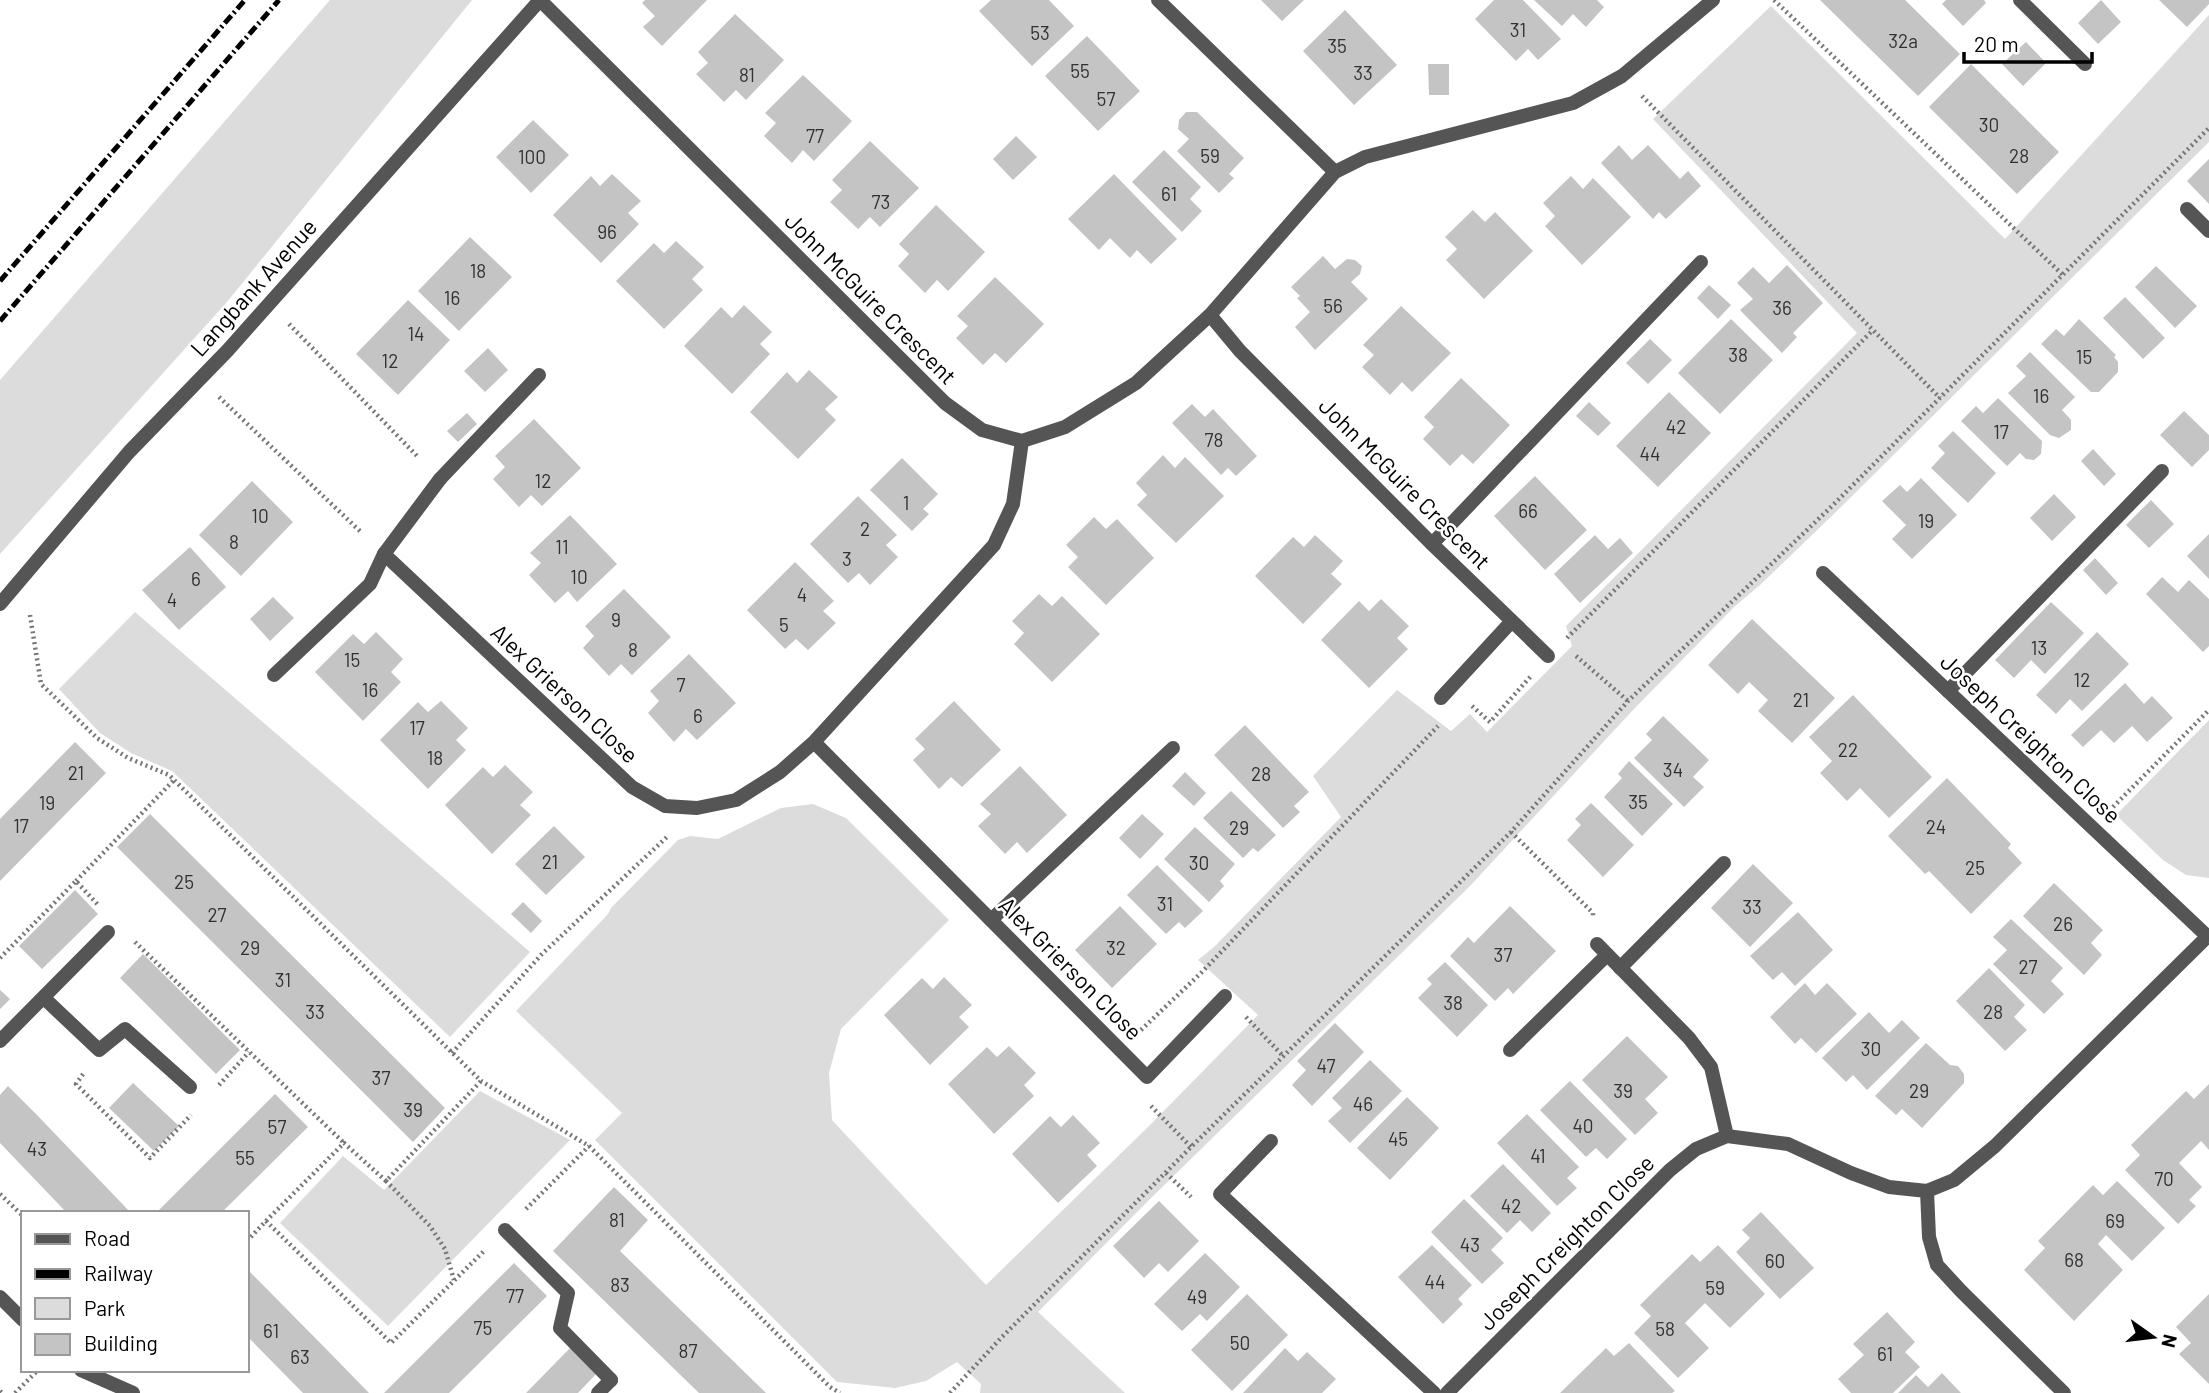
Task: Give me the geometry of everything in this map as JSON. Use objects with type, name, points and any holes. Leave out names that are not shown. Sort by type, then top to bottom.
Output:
[{"type":"street","name":"Langbank Avenue","points":[[0,604],[129,452],[201,380],[540,0]]},
{"type":"street","name":"John McGuire Crescent","points":[[540,0],[945,403],[982,430],[1022,442]]},
{"type":"street","points":[[1158,0],[1335,172]]},
{"type":"street","points":[[1022,442],[1065,427],[1136,383],[1210,315],[1335,172],[1366,158],[1573,103],[1622,76],[1713,0]]},
{"type":"street","points":[[2020,0],[2085,64]]},
{"type":"street","points":[[2187,209],[2209,231]]},
{"type":"street","points":[[1432,544],[1700,262]]},
{"type":"street","name":"John McGuire Crescent","points":[[1210,315],[1240,351],[1548,656]]},
{"type":"street","points":[[274,675],[370,584],[384,554],[440,479],[539,375]]},
{"type":"street","name":"Alex Grierson Close","points":[[384,554],[632,787],[665,806],[697,808],[736,800],[780,772],[814,742],[994,545],[1013,504],[1022,442]]},
{"type":"street","points":[[1948,691],[2162,471]]},
{"type":"street","name":"Joseph Creighton Close","points":[[1824,573],[2208,936],[1995,1146],[1954,1180],[1927,1191]]},
{"type":"street","points":[[1441,698],[1512,621]]},
{"type":"street","name":"Alex Grierson Close","points":[[814,742],[1147,1077]]},
{"type":"street","points":[[991,920],[1173,748]]},
{"type":"street","points":[[1620,968],[1724,863]]},
{"type":"street","points":[[0,1041],[112,927]]},
{"type":"street","points":[[1510,1050],[1602,950],[1689,1038],[1712,1067],[1727,1136],[1788,1144],[1889,1187],[1927,1191],[1929,1237],[1937,1265],[2064,1393]]},
{"type":"street","points":[[1137,1090],[1225,996]]},
{"type":"street","points":[[44,998],[99,1050],[125,1029],[190,1087]]},
{"type":"street","name":"Joseph Creighton Close","points":[[1447,1393],[1670,1170],[1696,1149],[1727,1136]]},
{"type":"street","points":[[1271,1141],[1220,1194],[1434,1393]]},
{"type":"street","points":[[505,1230],[568,1293],[560,1328],[611,1380],[597,1393]]},
{"type":"street","points":[[0,1297],[21,1318]]},
{"type":"street","points":[[86,1372],[133,1393]]},
{"type":"path","points":[[1774,0],[2063,275]]},
{"type":"path","points":[[1622,76],[1940,398]]},
{"type":"path","points":[[950,1393],[1191,1147],[1511,832],[1628,701],[1831,507],[2209,128]]},
{"type":"path","points":[[270,302],[305,343],[440,479]]},
{"type":"path","points":[[1461,714],[1471,704],[1490,722],[1548,656],[1873,330]]},
{"type":"path","points":[[201,380],[384,554]]},
{"type":"path","points":[[23,576],[41,684],[97,738],[128,758],[169,775],[481,1081],[589,1146],[830,1387],[840,1393]]},
{"type":"path","points":[[1562,643],[1628,701]]},
{"type":"path","points":[[2092,827],[2209,710]]},
{"type":"path","points":[[1120,1050],[1210,963],[1445,719]]},
{"type":"path","points":[[0,958],[174,780]]},
{"type":"path","points":[[452,1053],[542,954],[697,808]]},
{"type":"path","points":[[1511,832],[1593,913],[1602,950]]},
{"type":"path","points":[[76,881],[112,927],[386,1181],[430,1226],[445,1249],[454,1281]]},
{"type":"path","points":[[99,1050],[76,1084],[150,1158],[195,1111]]},
{"type":"path","points":[[386,1181],[481,1081]]},
{"type":"path","points":[[1137,1090],[1191,1147]]},
{"type":"path","points":[[248,1240],[344,1143]]},
{"type":"path","points":[[266,1221],[391,1343],[589,1146]]},
{"type":"path","points":[[0,1194],[21,1214]]},
{"type":"path","points":[[15,1393],[36,1372]]},
{"type":"green space","points":[[330,0],[472,0],[227,302],[0,554],[0,380]]},
{"type":"green space","points":[[1771,6],[2005,239],[2209,15],[2209,142],[1841,507],[1734,607],[1633,710],[1470,886],[1038,1312],[1125,1393],[980,1393],[981,1384],[957,1362],[926,1381],[895,1388],[837,1382],[595,1140],[622,1113],[516,1011],[678,840],[690,836],[718,839],[781,808],[813,804],[846,818],[949,920],[841,1029],[829,1073],[832,1120],[986,1285],[1258,1015],[1198,960],[1214,947],[1341,817],[1313,776],[1397,690],[1451,731],[1470,714],[1487,732],[1572,646],[1566,626],[1857,333],[1653,119]]},
{"type":"green space","points":[[135,612],[530,952],[450,1037],[172,771],[131,753],[100,733],[59,689]]},
{"type":"green space","points":[[2209,720],[2209,878],[2186,875],[2163,860],[2116,815]]},
{"type":"green space","points":[[480,1091],[570,1140],[388,1326],[280,1223],[343,1156],[384,1190]]},
{"type":"building","points":[[645,0],[707,0],[662,46],[643,27],[655,16],[642,3]]},
{"type":"building","points":[[991,0],[1049,0],[1074,26],[1032,66],[979,11]]},
{"type":"building","points":[[1261,0],[1304,0],[1282,21]]},
{"type":"building","points":[[1494,0],[1523,0],[1561,39],[1538,60],[1528,49],[1516,61],[1475,19]]},
{"type":"building","points":[[1534,0],[1597,0],[1604,7],[1586,27],[1573,14],[1562,26]]},
{"type":"building","points":[[1820,0],[1905,0],[1960,54],[1918,96]]},
{"type":"building","points":[[1946,0],[1984,0],[1986,3],[1963,26],[1942,4]]},
{"type":"building","points":[[2101,0],[2121,22],[2098,44],[2078,23]]},
{"type":"building","points":[[2159,0],[2209,0],[2209,4],[2187,27]]},
{"type":"building","points":[[1345,10],[1397,65],[1354,105],[1303,51]]},
{"type":"building","points":[[735,14],[784,60],[746,100],[736,90],[724,102],[696,74],[708,63],[698,52]]},
{"type":"building","points":[[1087,36],[1140,91],[1098,131],[1045,76]]},
{"type":"building","points":[[2026,42],[2046,63],[2023,86],[2002,64]]},
{"type":"building","points":[[1428,64],[1449,64],[1449,95],[1429,95]]},
{"type":"building","points":[[1971,64],[2059,152],[2017,194],[1929,107]]},
{"type":"building","points":[[803,75],[852,121],[814,161],[803,150],[792,163],[764,136],[776,123],[765,113]]},
{"type":"building","points":[[1186,112],[1197,112],[1244,158],[1229,174],[1234,178],[1219,193],[1177,151],[1189,139],[1178,129],[1179,120]]},
{"type":"building","points":[[533,120],[569,155],[531,193],[496,157]]},
{"type":"building","points":[[1016,136],[1037,157],[1013,180],[993,159]]},
{"type":"building","points":[[870,141],[919,188],[880,227],[870,217],[858,229],[830,202],[842,190],[832,180]]},
{"type":"building","points":[[1619,145],[1632,160],[1648,145],[1680,179],[1688,171],[1701,186],[1666,219],[1659,212],[1653,219],[1601,163]]},
{"type":"building","points":[[1164,150],[1201,187],[1190,199],[1202,211],[1182,232],[1132,182]]},
{"type":"building","points":[[2209,159],[2209,204],[2187,181]]},
{"type":"building","points":[[612,174],[641,201],[628,213],[639,224],[601,263],[553,215],[591,176],[600,186]]},
{"type":"building","points":[[1114,174],[1177,239],[1151,264],[1137,250],[1130,258],[1110,238],[1099,250],[1068,219]]},
{"type":"building","points":[[1571,176],[1583,189],[1593,178],[1631,217],[1582,265],[1545,226],[1555,216],[1543,203]]},
{"type":"building","points":[[936,205],[985,252],[948,291],[937,280],[925,293],[898,266],[909,254],[899,244]]},
{"type":"building","points":[[1473,210],[1485,222],[1495,212],[1533,251],[1484,299],[1446,260],[1457,249],[1445,237]]},
{"type":"building","points":[[470,237],[512,277],[459,331],[418,291]]},
{"type":"building","points":[[676,241],[704,267],[692,279],[703,290],[664,329],[616,281],[654,243],[664,253]]},
{"type":"building","points":[[1323,256],[1335,269],[1347,259],[1355,260],[1362,266],[1360,274],[1351,282],[1368,299],[1315,350],[1295,327],[1310,312],[1291,287]]},
{"type":"building","points":[[1787,265],[1823,303],[1793,333],[1797,337],[1782,353],[1740,310],[1753,299],[1737,283],[1753,267],[1769,283]]},
{"type":"building","points":[[2156,266],[2197,306],[2175,328],[2135,287]]},
{"type":"building","points":[[995,277],[1044,324],[1006,363],[995,353],[983,365],[956,338],[968,326],[957,316]]},
{"type":"building","points":[[1709,285],[1731,305],[1718,319],[1697,298]]},
{"type":"building","points":[[2125,297],[2165,338],[2143,359],[2103,318]]},
{"type":"building","points":[[408,300],[450,340],[398,395],[356,354]]},
{"type":"building","points":[[744,305],[772,332],[760,344],[770,354],[732,394],[684,346],[721,307],[732,318]]},
{"type":"building","points":[[1401,306],[1451,353],[1412,392],[1402,382],[1390,395],[1362,367],[1374,355],[1363,345]]},
{"type":"building","points":[[1731,319],[1773,360],[1720,414],[1678,373]]},
{"type":"building","points":[[2079,319],[2116,355],[2114,357],[2118,362],[2118,372],[2099,392],[2091,392],[2041,344],[2056,329],[2064,336]]},
{"type":"building","points":[[1650,339],[1672,360],[1648,384],[1626,363]]},
{"type":"building","points":[[488,348],[508,370],[485,392],[464,371]]},
{"type":"building","points":[[2030,352],[2075,397],[2062,410],[2071,420],[2071,430],[2059,438],[2050,435],[2008,393],[2026,376],[2016,366]]},
{"type":"building","points":[[809,370],[838,397],[825,409],[836,420],[798,459],[750,412],[787,372],[797,383]]},
{"type":"building","points":[[1461,378],[1510,425],[1473,464],[1462,454],[1450,466],[1423,439],[1434,427],[1424,417]]},
{"type":"building","points":[[1669,392],[1711,433],[1658,487],[1616,446]]},
{"type":"building","points":[[1998,398],[2042,441],[2041,454],[2034,460],[2026,459],[2020,453],[2007,466],[1961,421],[1976,406],[1983,413]]},
{"type":"building","points":[[1589,402],[1611,423],[1598,436],[1576,416]]},
{"type":"building","points":[[1192,404],[1205,417],[1213,409],[1257,456],[1236,476],[1228,468],[1221,475],[1172,423]]},
{"type":"building","points":[[2184,411],[2209,435],[2209,450],[2192,467],[2160,435]]},
{"type":"building","points":[[467,413],[477,424],[458,442],[447,431]]},
{"type":"building","points":[[534,419],[581,468],[542,506],[531,495],[519,507],[493,479],[505,467],[495,456]]},
{"type":"building","points":[[1953,431],[1996,473],[1968,503],[1931,468],[1945,453],[1938,446]]},
{"type":"building","points":[[2093,449],[2116,474],[2104,486],[2081,461]]},
{"type":"building","points":[[1163,455],[1175,468],[1185,457],[1224,496],[1176,543],[1137,505],[1147,495],[1136,483]]},
{"type":"building","points":[[902,458],[938,494],[923,509],[929,514],[912,531],[870,490]]},
{"type":"building","points":[[1535,476],[1587,530],[1545,570],[1494,516]]},
{"type":"building","points":[[1921,478],[1957,515],[1912,559],[1892,539],[1906,525],[1882,501],[1900,485],[1907,492]]},
{"type":"building","points":[[252,481],[293,522],[241,576],[199,535]]},
{"type":"building","points":[[2054,494],[2076,517],[2052,541],[2030,518]]},
{"type":"building","points":[[858,496],[897,535],[886,545],[898,557],[870,585],[859,573],[848,583],[810,544]]},
{"type":"building","points":[[2151,500],[2174,524],[2149,548],[2126,525]]},
{"type":"building","points":[[570,515],[617,564],[577,602],[568,591],[555,603],[529,575],[541,563],[530,553]]},
{"type":"building","points":[[1094,517],[1106,529],[1117,519],[1154,558],[1106,605],[1068,567],[1078,557],[1066,545]]},
{"type":"building","points":[[2209,534],[2209,579],[2187,556]]},
{"type":"building","points":[[1315,535],[1343,561],[1331,574],[1342,584],[1303,624],[1255,576],[1293,537],[1304,547]]},
{"type":"building","points":[[1595,535],[1608,549],[1620,538],[1633,553],[1580,603],[1554,574]]},
{"type":"building","points":[[190,547],[226,587],[179,630],[142,590]]},
{"type":"building","points":[[2095,558],[2118,583],[2106,595],[2083,570]]},
{"type":"building","points":[[795,562],[834,601],[823,611],[836,623],[808,650],[796,639],[785,649],[747,610]]},
{"type":"building","points":[[2162,577],[2178,592],[2189,580],[2209,599],[2209,646],[2203,652],[2146,594]]},
{"type":"building","points":[[624,589],[671,637],[632,675],[621,664],[609,676],[583,648],[594,636],[585,626]]},
{"type":"building","points":[[1039,594],[1052,606],[1062,596],[1100,634],[1052,682],[1014,644],[1024,633],[1012,621]]},
{"type":"building","points":[[273,597],[294,618],[270,641],[250,619]]},
{"type":"building","points":[[1381,599],[1409,626],[1397,638],[1408,649],[1369,688],[1321,640],[1359,601],[1369,611]]},
{"type":"building","points":[[2051,602],[2084,633],[2045,674],[2031,660],[2014,678],[1995,660]]},
{"type":"building","points":[[1752,619],[1835,698],[1792,743],[1758,711],[1768,700],[1749,682],[1738,694],[1708,665]]},
{"type":"building","points":[[376,632],[403,659],[391,672],[401,682],[363,721],[315,672],[353,634],[364,644]]},
{"type":"building","points":[[2097,632],[2129,664],[2082,711],[2070,699],[2056,714],[2036,695]]},
{"type":"building","points":[[689,654],[736,703],[697,740],[686,729],[674,742],[648,713],[659,701],[650,691]]},
{"type":"building","points":[[2125,683],[2144,704],[2152,696],[2173,718],[2147,742],[2132,726],[2114,743],[2101,730],[2083,747],[2071,735]]},
{"type":"building","points":[[1853,695],[1932,777],[1889,818],[1860,788],[1847,801],[1820,773],[1832,761],[1809,737]]},
{"type":"building","points":[[441,701],[468,728],[456,740],[466,750],[428,789],[380,740],[418,702],[428,712]]},
{"type":"building","points":[[954,701],[1001,750],[962,787],[951,777],[939,789],[913,760],[925,749],[915,739]]},
{"type":"building","points":[[1663,716],[1709,760],[1693,777],[1704,787],[1684,807],[1634,758],[1652,740],[1646,734]]},
{"type":"building","points":[[1245,725],[1309,792],[1294,806],[1300,812],[1283,828],[1214,755]]},
{"type":"building","points":[[75,742],[106,773],[0,881],[0,819]]},
{"type":"building","points":[[1629,761],[1673,804],[1642,836],[1604,797],[1622,778],[1618,774]]},
{"type":"building","points":[[505,765],[533,792],[520,805],[531,815],[492,854],[445,805],[483,767],[493,777]]},
{"type":"building","points":[[1020,766],[1067,815],[1027,853],[1017,842],[1005,854],[978,826],[991,814],[980,804]]},
{"type":"building","points":[[1185,772],[1206,793],[1194,806],[1172,786]]},
{"type":"building","points":[[1947,778],[2011,844],[2008,848],[2022,863],[1971,914],[1929,871],[1925,874],[1888,836]]},
{"type":"building","points":[[1231,791],[1276,835],[1258,852],[1253,848],[1243,858],[1203,818]]},
{"type":"building","points":[[1591,803],[1634,845],[1603,877],[1567,840],[1581,825],[1575,819]]},
{"type":"building","points":[[150,814],[445,1108],[413,1142],[117,847]]},
{"type":"building","points":[[1142,814],[1164,834],[1140,859],[1119,838]]},
{"type":"building","points":[[554,826],[585,857],[546,895],[515,864]]},
{"type":"building","points":[[1195,827],[1235,864],[1220,881],[1224,886],[1209,902],[1164,859]]},
{"type":"building","points":[[1753,864],[1793,903],[1750,947],[1711,908]]},
{"type":"building","points":[[1157,865],[1203,911],[1185,928],[1179,922],[1166,934],[1127,895]]},
{"type":"building","points":[[2054,883],[2103,930],[2091,943],[2102,955],[2084,975],[2023,916]]},
{"type":"building","points":[[75,890],[98,914],[42,969],[19,946]]},
{"type":"building","points":[[523,902],[542,921],[531,933],[511,914]]},
{"type":"building","points":[[1120,906],[1157,944],[1112,988],[1075,950]]},
{"type":"building","points":[[1510,906],[1556,951],[1513,994],[1508,988],[1495,1001],[1450,956],[1468,937],[1474,943]]},
{"type":"building","points":[[1798,912],[1833,950],[1795,986],[1782,972],[1773,980],[1750,956]]},
{"type":"building","points":[[2011,919],[2063,968],[2051,981],[2064,994],[2044,1014],[1993,964],[2007,950],[1993,937]]},
{"type":"building","points":[[143,954],[240,1050],[216,1074],[120,978]]},
{"type":"building","points":[[1445,962],[1488,1005],[1457,1037],[1418,998],[1432,984],[1427,979]]},
{"type":"building","points":[[1989,968],[2025,1005],[2014,1017],[2027,1030],[2005,1051],[1956,1001]]},
{"type":"building","points":[[944,977],[972,1005],[959,1017],[969,1027],[930,1065],[884,1015],[922,978],[933,989]]},
{"type":"building","points":[[1805,983],[1815,995],[1827,983],[1857,1014],[1816,1053],[1801,1038],[1795,1044],[1770,1017]]},
{"type":"building","points":[[0,990],[10,999],[0,1009]]},
{"type":"building","points":[[1869,1012],[1889,1033],[1902,1020],[1920,1038],[1867,1090],[1853,1075],[1846,1082],[1822,1058]]},
{"type":"building","points":[[1335,1023],[1364,1052],[1312,1106],[1292,1085],[1306,1070],[1297,1061]]},
{"type":"building","points":[[1627,1036],[1668,1077],[1645,1099],[1658,1113],[1635,1135],[1582,1080]]},
{"type":"building","points":[[1926,1043],[1950,1065],[1958,1066],[1964,1074],[1964,1083],[1922,1128],[1902,1109],[1896,1115],[1875,1096]]},
{"type":"building","points":[[1009,1046],[1036,1073],[1024,1085],[1034,1096],[994,1134],[948,1084],[987,1047],[997,1057]]},
{"type":"building","points":[[1370,1060],[1402,1091],[1350,1143],[1328,1121],[1342,1108],[1332,1098]]},
{"type":"building","points":[[1570,1081],[1627,1139],[1607,1159],[1596,1148],[1586,1157],[1540,1110]]},
{"type":"building","points":[[133,1083],[179,1126],[154,1151],[109,1108]]},
{"type":"building","points":[[2209,1084],[2209,1150],[2201,1141],[2179,1163],[2202,1187],[2189,1200],[2196,1206],[2178,1224],[2125,1170],[2140,1155],[2131,1145],[2186,1091],[2194,1099]]},
{"type":"building","points":[[8,1086],[129,1211],[65,1211],[0,1143],[0,1095]]},
{"type":"building","points":[[275,1094],[308,1127],[223,1211],[158,1211]]},
{"type":"building","points":[[1407,1097],[1439,1128],[1390,1180],[1357,1148]]},
{"type":"building","points":[[1527,1114],[1579,1167],[1567,1178],[1577,1188],[1557,1206],[1497,1143]]},
{"type":"building","points":[[1073,1115],[1100,1143],[1087,1155],[1097,1166],[1058,1203],[1012,1154],[1050,1116],[1061,1127]]},
{"type":"building","points":[[1503,1164],[1551,1213],[1532,1232],[1520,1220],[1507,1233],[1470,1196]]},
{"type":"building","points":[[2117,1181],[2165,1228],[2132,1261],[2106,1235],[2098,1244],[2123,1270],[2074,1321],[2024,1270],[2045,1248],[2038,1241],[2093,1185],[2103,1195]]},
{"type":"building","points":[[614,1187],[648,1220],[620,1251],[766,1393],[699,1393],[553,1251]]},
{"type":"building","points":[[1464,1199],[1503,1238],[1491,1250],[1504,1263],[1482,1284],[1431,1232]]},
{"type":"building","points":[[1159,1201],[1199,1241],[1168,1272],[1159,1263],[1144,1278],[1113,1246]]},
{"type":"building","points":[[1761,1212],[1814,1268],[1780,1299],[1736,1252],[1750,1238],[1742,1230]]},
{"type":"building","points":[[1432,1245],[1472,1285],[1458,1299],[1463,1304],[1443,1324],[1398,1277]]},
{"type":"building","points":[[1718,1245],[1765,1294],[1730,1328],[1705,1303],[1685,1323],[1709,1348],[1678,1378],[1634,1333],[1651,1316],[1640,1305],[1692,1254],[1700,1262]]},
{"type":"building","points":[[1205,1253],[1240,1287],[1207,1321],[1200,1314],[1182,1331],[1154,1304]]},
{"type":"building","points":[[514,1263],[547,1296],[449,1393],[384,1393]]},
{"type":"building","points":[[248,1270],[369,1393],[303,1393],[248,1337]]},
{"type":"building","points":[[1247,1294],[1288,1335],[1232,1391],[1191,1350]]},
{"type":"building","points":[[2209,1294],[2209,1384],[2179,1354],[2191,1343],[2176,1327]]},
{"type":"building","points":[[1887,1312],[1915,1342],[1905,1352],[1920,1367],[1893,1393],[1851,1393],[1838,1379],[1864,1355],[1853,1344]]},
{"type":"building","points":[[1629,1343],[1675,1391],[1560,1393],[1606,1348],[1614,1356]]},
{"type":"building","points":[[572,1346],[598,1372],[578,1393],[526,1393]]},
{"type":"building","points":[[1285,1348],[1298,1361],[1307,1352],[1336,1379],[1322,1393],[1243,1393]]},
{"type":"building","points":[[1942,1373],[1961,1393],[1898,1393],[1916,1375],[1928,1387]]},
{"type":"railway","points":[[0,281],[245,0]]},
{"type":"railway","points":[[0,321],[279,0]]}]
